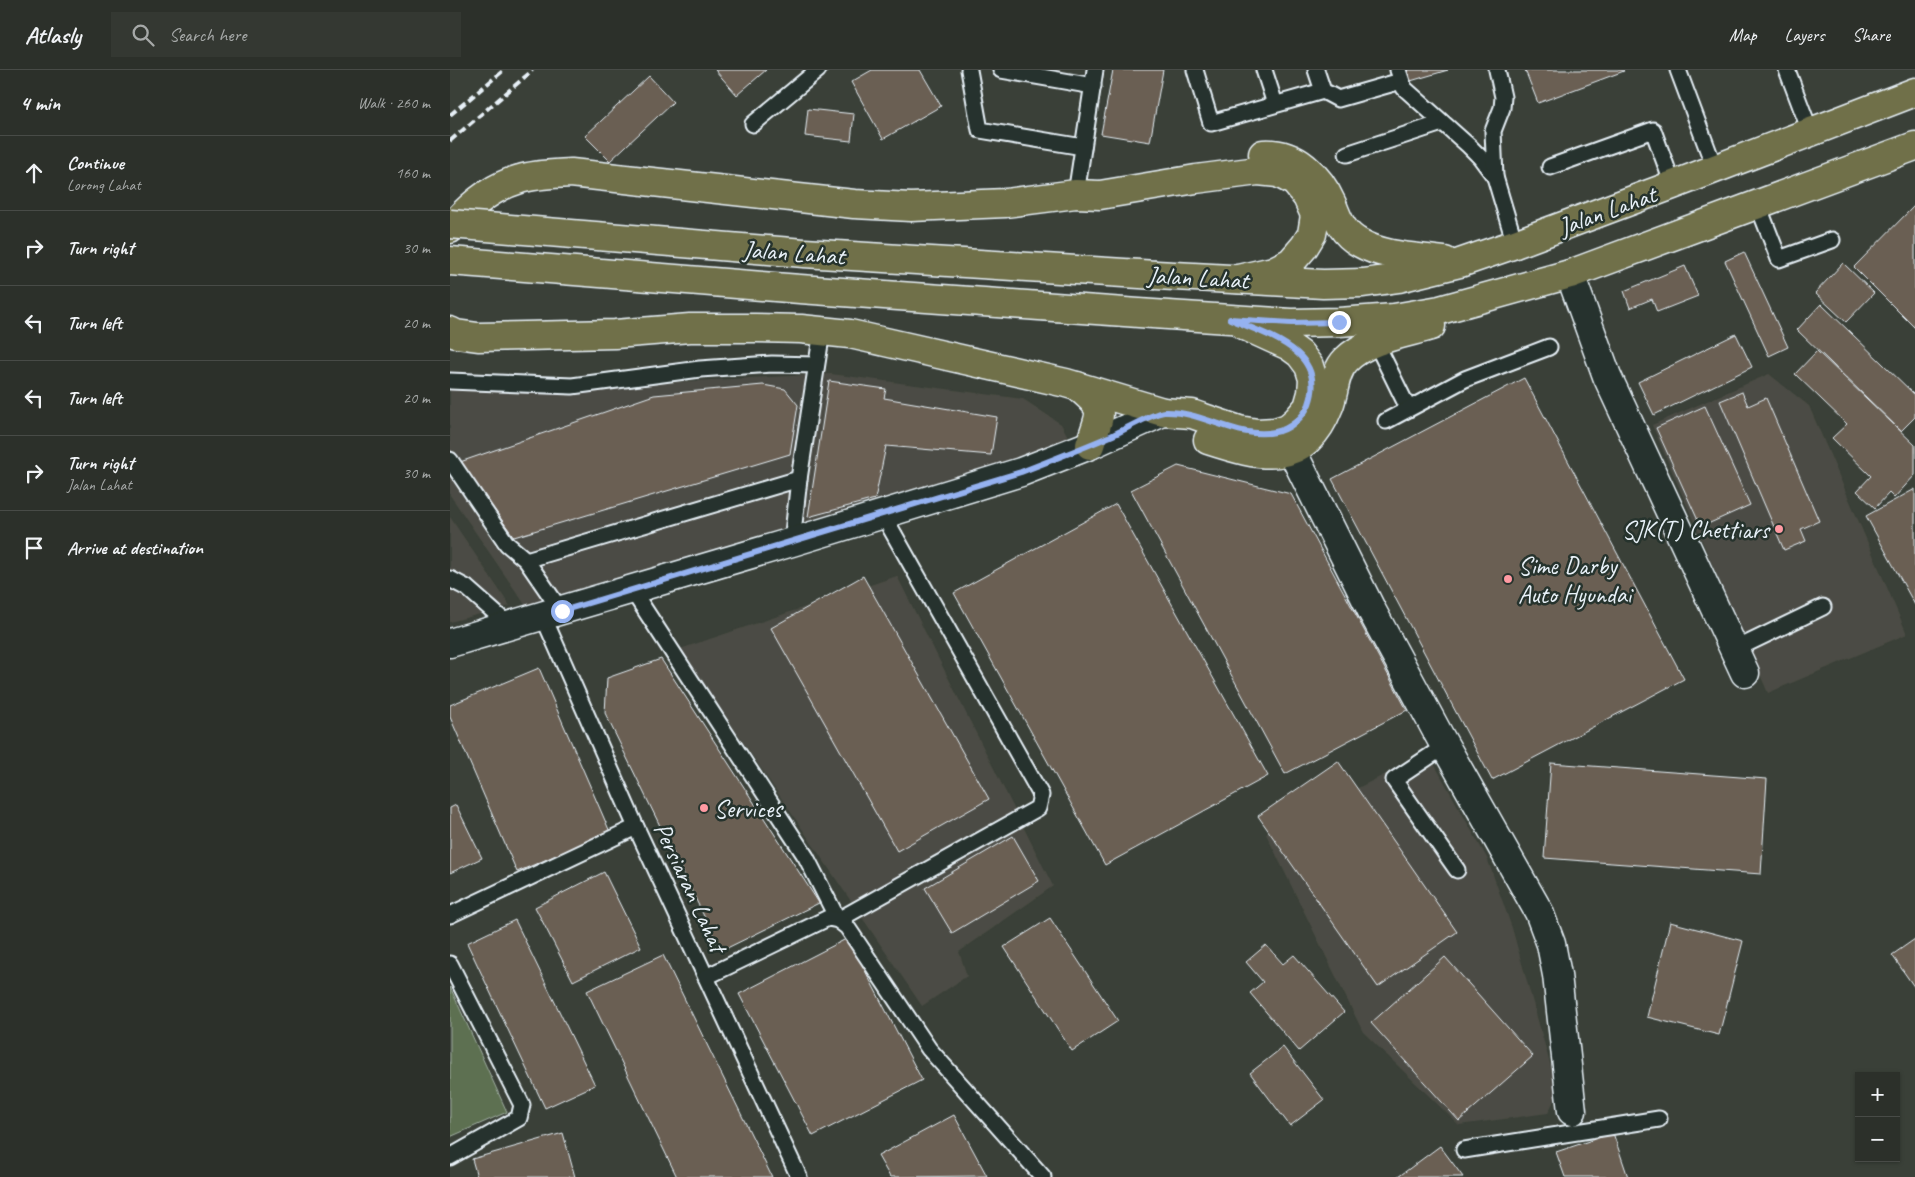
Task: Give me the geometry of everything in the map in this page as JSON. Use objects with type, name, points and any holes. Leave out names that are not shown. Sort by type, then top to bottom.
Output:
[{"type":"main road","name":"Jalan Lahat","points":[[450,224],[804,253],[1323,284],[1363,283],[1399,278],[1460,263],[1515,244],[1915,92]]},
{"type":"main road","name":"Jalan Lahat","points":[[450,261],[800,289],[1291,323],[1394,318],[1440,310],[1570,274],[1915,146]]},
{"type":"main road","points":[[1076,194],[1098,185],[1224,160],[1265,154],[1283,155],[1301,163],[1315,175],[1332,204],[1336,219],[1347,233],[1359,243],[1374,250],[1460,263]]},
{"type":"main road","points":[[450,229],[477,201],[498,188],[518,179],[540,175],[570,173],[834,202],[910,207],[1006,203],[1076,194],[1100,195],[1258,171],[1278,173],[1295,182],[1307,197],[1315,216],[1312,234],[1291,262],[1273,271],[1238,279]]},
{"type":"main road","points":[[1163,412],[1185,432],[1234,448],[1256,453],[1292,451],[1308,440],[1322,420],[1329,406],[1337,375],[1345,362],[1355,353],[1376,343],[1451,320],[1506,293]]},
{"type":"main road","points":[[450,331],[456,334],[478,337],[615,334],[690,328],[755,328],[850,334],[1077,386],[1163,412],[1192,414],[1239,430],[1266,433],[1288,428],[1308,407],[1313,379],[1309,366],[1300,354],[1289,346],[1230,319]]},
{"type":"main road","points":[[1077,386],[1095,401],[1098,406],[1097,428],[1090,445]]},
{"type":"street","points":[[1570,274],[1606,376],[1740,661]]},
{"type":"street","points":[[450,643],[1021,472],[1090,445],[1163,412]]},
{"type":"street","points":[[1292,451],[1372,611],[1445,746],[1539,912],[1551,944],[1574,1122]]},
{"type":"lane","points":[[753,124],[818,70]]},
{"type":"lane","points":[[970,70],[980,130],[1083,147]]},
{"type":"lane","points":[[1001,70],[1093,86]]},
{"type":"lane","points":[[1076,194],[1095,70]]},
{"type":"lane","points":[[1195,70],[1211,123],[1322,91],[1338,99],[1400,76],[1404,88],[1475,152],[1495,177]]},
{"type":"lane","points":[[1264,70],[1275,104]]},
{"type":"lane","points":[[1316,70],[1322,91]]},
{"type":"lane","points":[[1497,70],[1503,98],[1502,108],[1493,131],[1495,177],[1515,244]]},
{"type":"lane","points":[[1678,70],[1715,169]]},
{"type":"lane","points":[[1787,70],[1810,131]]},
{"type":"lane","points":[[1347,154],[1442,123]]},
{"type":"lane","points":[[1550,167],[1653,130],[1673,185]]},
{"type":"lane","points":[[1758,205],[1779,259],[1832,240]]},
{"type":"lane","points":[[792,542],[822,331]]},
{"type":"lane","points":[[1376,343],[1408,408]]},
{"type":"lane","points":[[1386,421],[1464,378],[1549,347]]},
{"type":"lane","points":[[450,380],[572,386],[710,369],[772,364],[816,364]]},
{"type":"lane","name":"Persiaran Lahat","points":[[450,460],[506,544],[526,560],[552,614],[636,827],[799,1177]]},
{"type":"lane","points":[[526,560],[800,479]]},
{"type":"lane","points":[[706,977],[828,918],[838,920],[1038,808],[1041,794],[882,513]]},
{"type":"lane","points":[[450,579],[466,588],[510,626]]},
{"type":"lane","points":[[632,590],[806,858],[838,920],[847,927],[930,1049],[1043,1177]]},
{"type":"lane","points":[[1740,661],[1824,607]]},
{"type":"lane","points":[[1445,746],[1394,780],[1456,870]]},
{"type":"lane","points":[[450,915],[636,827]]},
{"type":"lane","points":[[450,964],[522,1105],[519,1118],[450,1156]]},
{"type":"lane","points":[[1464,1150],[1574,1122],[1659,1119]]},
{"type":"shaded area","points":[[831,374],[1023,399],[1061,424],[1071,442],[526,606],[450,495],[450,378],[609,383]]},
{"type":"shaded area","name":"SJK(T) Chettiars","points":[[1769,374],[1809,406],[1907,634],[1768,693],[1652,425]]},
{"type":"shaded area","points":[[450,517],[510,606],[450,622]]},
{"type":"shaded area","name":"Services","points":[[897,576],[1053,886],[959,952],[967,976],[922,1006],[680,649]]},
{"type":"shaded area","points":[[1428,753],[1487,858],[1512,928],[1558,1092],[1548,1113],[1459,1125],[1363,1032],[1266,834]]},
{"type":"green space","points":[[450,987],[507,1112],[450,1137]]},
{"type":"building","points":[[715,70],[766,70],[737,95]]},
{"type":"building","points":[[872,70],[920,70],[941,106],[883,139],[851,82]]},
{"type":"building","points":[[1113,70],[1163,70],[1150,142],[1101,134]]},
{"type":"building","points":[[1403,70],[1448,70],[1407,82]]},
{"type":"building","points":[[1525,70],[1623,70],[1624,71],[1538,103]]},
{"type":"building","points":[[649,76],[673,102],[610,161],[585,136]]},
{"type":"building","points":[[808,109],[854,114],[851,141],[805,136]]},
{"type":"building","points":[[1915,205],[1915,328],[1854,267]]},
{"type":"building","points":[[1744,252],[1788,347],[1769,356],[1725,261]]},
{"type":"building","points":[[1843,263],[1874,293],[1846,322],[1815,293]]},
{"type":"building","points":[[1685,266],[1698,296],[1657,312],[1652,299],[1630,308],[1624,291]]},
{"type":"building","points":[[1821,304],[1915,395],[1915,417],[1901,431],[1797,330]]},
{"type":"building","points":[[1736,334],[1752,367],[1654,415],[1638,382]]},
{"type":"building","points":[[1817,351],[1915,445],[1915,475],[1894,498],[1889,493],[1875,508],[1857,491],[1871,476],[1832,438],[1847,424],[1795,374]]},
{"type":"building","name":"Sime Darby Auto Hyundai","points":[[1524,378],[1684,679],[1492,780],[1332,479]]},
{"type":"building","points":[[829,381],[886,389],[884,398],[997,417],[991,455],[886,446],[875,499],[808,517]]},
{"type":"building","points":[[763,385],[785,389],[798,405],[790,454],[514,537],[460,462],[654,395]]},
{"type":"building","points":[[1742,392],[1748,406],[1766,398],[1819,521],[1801,529],[1806,541],[1784,550],[1720,401]]},
{"type":"building","points":[[1705,406],[1750,505],[1701,527],[1656,428]]},
{"type":"building","points":[[1178,466],[1291,494],[1407,710],[1285,774],[1131,490]]},
{"type":"building","points":[[1915,489],[1915,605],[1866,516]]},
{"type":"building","points":[[1116,504],[1268,776],[1105,865],[954,593]]},
{"type":"building","points":[[863,576],[989,799],[897,851],[771,628]]},
{"type":"building","name":"Services","points":[[661,659],[819,903],[721,951],[605,713],[607,678]]},
{"type":"building","points":[[539,668],[610,832],[517,872],[450,717],[450,705]]},
{"type":"building","points":[[1338,761],[1457,932],[1378,987],[1258,816]]},
{"type":"building","points":[[1551,763],[1767,779],[1761,874],[1544,858]]},
{"type":"building","points":[[456,805],[482,858],[450,873],[450,808]]},
{"type":"building","points":[[1013,836],[1039,881],[952,933],[925,888]]},
{"type":"building","points":[[604,872],[641,947],[573,981],[535,907]]},
{"type":"building","points":[[1050,918],[1118,1021],[1072,1051],[1004,947]]},
{"type":"building","points":[[515,920],[595,1085],[545,1108],[467,943]]},
{"type":"building","points":[[1670,922],[1743,941],[1719,1035],[1647,1017]]},
{"type":"building","points":[[848,938],[922,1080],[813,1136],[739,994]]},
{"type":"building","points":[[1915,939],[1915,988],[1892,955]]},
{"type":"building","points":[[1266,945],[1283,964],[1294,955],[1344,1012],[1299,1051],[1250,993],[1263,982],[1246,962]]},
{"type":"building","points":[[663,955],[772,1177],[677,1177],[587,991]]},
{"type":"building","points":[[1445,957],[1533,1056],[1459,1121],[1371,1023]]},
{"type":"building","points":[[1283,1047],[1324,1100],[1290,1126],[1250,1073]]},
{"type":"building","points":[[954,1115],[987,1176],[890,1177],[878,1156]]},
{"type":"building","points":[[563,1133],[575,1177],[477,1177],[472,1159]]},
{"type":"building","points":[[1613,1133],[1628,1177],[1565,1177],[1556,1152]]},
{"type":"building","points":[[1440,1146],[1463,1177],[1398,1177]]},
{"type":"railway","points":[[450,115],[504,70]]},
{"type":"railway","points":[[450,141],[533,70]]},
{"type":"place","name":"SJK(T) Chettiars","points":[[1779,529]]},
{"type":"place","name":"Sime Darby Auto Hyundai","points":[[1508,579]]},
{"type":"place","name":"Services","points":[[704,808]]},
{"type":"route","points":[[562,611],[1021,472],[1090,445],[1163,412],[1192,414],[1218,424],[1257,433],[1275,432],[1288,428],[1308,407],[1313,379],[1309,366],[1300,354],[1289,346],[1230,319],[1291,323],[1339,322]]}]
